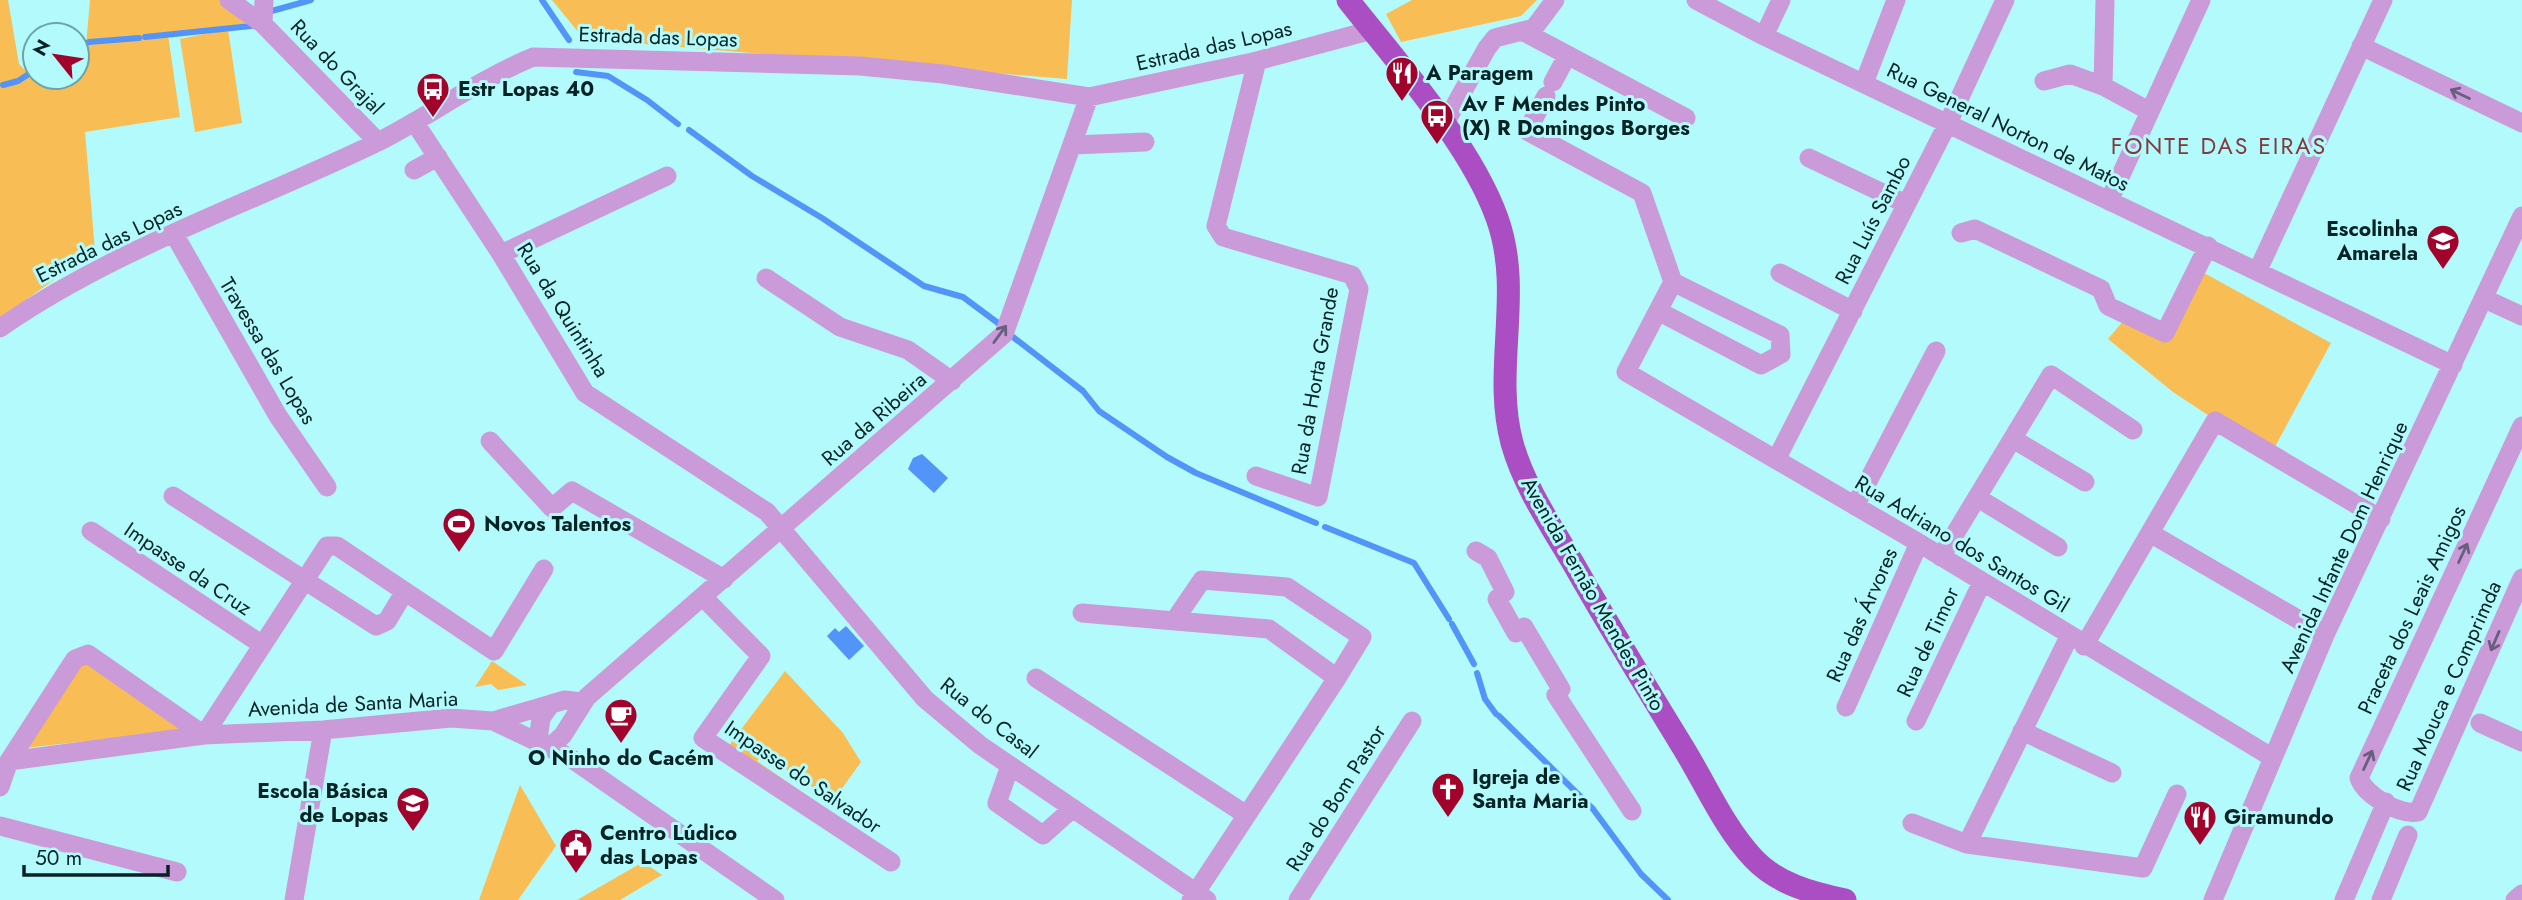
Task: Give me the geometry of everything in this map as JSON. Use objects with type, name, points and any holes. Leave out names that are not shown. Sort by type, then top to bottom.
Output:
[{"type":"main road","name":"Avenida Fernão Mendes Pinto","points":[[1348,0],[1469,159],[1485,189],[1506,243],[1510,271],[1507,413],[1512,442],[1529,488],[1629,661],[1724,817],[1754,859],[1781,881],[1818,895],[1845,900]]},
{"type":"street","name":"Rua do Grajal","points":[[229,0],[264,24],[378,142]]},
{"type":"street","points":[[264,0],[264,24]]},
{"type":"street","points":[[1444,125],[1495,38],[1526,33],[1540,21],[1555,0]]},
{"type":"street","name":"Rua General Norton de Matos","points":[[1696,0],[1764,36],[2453,365]]},
{"type":"street","points":[[1764,36],[1781,0]]},
{"type":"street","points":[[1864,83],[1896,0]]},
{"type":"street","name":"Rua Luís Sambo","points":[[1777,458],[1948,123],[2005,0]]},
{"type":"street","points":[[2104,86],[2105,0]]},
{"type":"street","points":[[2109,201],[2200,0]]},
{"type":"street","points":[[2258,270],[2383,0]]},
{"type":"street","name":"Estrada das Lopas","points":[[0,328],[40,300],[174,234],[378,142],[415,123],[499,71],[533,57],[860,66],[943,74],[1089,97],[1257,61],[1372,30]]},
{"type":"street","points":[[1526,33],[1686,118]]},
{"type":"street","points":[[2361,46],[2522,123]]},
{"type":"street","points":[[1567,56],[1527,131],[1642,193],[1673,282],[1780,335],[1781,354],[1761,365],[1658,311],[1673,282]]},
{"type":"street","name":"Rua da Horta Grande","points":[[1256,476],[1318,496],[1359,289],[1352,275],[1223,237],[1216,226],[1257,61]]},
{"type":"street","points":[[2044,81],[2070,74],[2104,86],[2148,111]]},
{"type":"street","name":"Rua da Ribeira","points":[[544,744],[563,735],[582,702],[1004,334],[1089,97]]},
{"type":"street","name":"Rua da Quintinha","points":[[415,123],[501,254],[585,393],[766,512],[780,532]]},
{"type":"street","points":[[1073,145],[1144,142]]},
{"type":"street","points":[[414,170],[438,157]]},
{"type":"street","points":[[1809,158],[1906,204]]},
{"type":"street","points":[[501,254],[667,176]]},
{"type":"street","name":"Avenida Infante Dom Henrique","points":[[2213,900],[2325,635],[2522,216]]},
{"type":"street","points":[[1961,233],[1975,229],[2101,289],[2108,306],[2165,333],[2208,246]]},
{"type":"street","name":"Travessa das Lopas","points":[[174,234],[278,416],[327,487]]},
{"type":"street","points":[[1780,273],[1853,311]]},
{"type":"street","points":[[766,278],[840,327],[908,350],[952,381]]},
{"type":"street","points":[[2485,299],[2522,316]]},
{"type":"street","name":"Rua Adriano dos Santos Gil","points":[[1658,311],[1626,372],[1777,458],[2273,758]]},
{"type":"street","points":[[1855,506],[1937,351]]},
{"type":"street","points":[[1941,557],[2051,375],[2133,430]]},
{"type":"street","points":[[1968,844],[2022,731],[2077,641],[2150,533],[2214,421],[2381,519]]},
{"type":"street","name":"Praceta dos Leais Amigos","points":[[2418,812],[2411,813],[2368,793],[2359,778],[2522,426]]},
{"type":"street","points":[[2013,439],[2085,482]]},
{"type":"street","points":[[490,440],[552,508],[572,491],[724,579]]},
{"type":"street","points":[[173,496],[376,626],[387,621],[404,593]]},
{"type":"street","points":[[1978,498],[2059,547]]},
{"type":"street","name":"Impasse da Cruz","points":[[91,531],[261,644]]},
{"type":"street","name":"Rua do Casal","points":[[780,532],[925,699],[1010,766],[1198,897]]},
{"type":"street","points":[[2150,533],[2325,635]]},
{"type":"street","name":"Rua das Árvores","points":[[1846,706],[1919,543]]},
{"type":"street","points":[[0,787],[5,757],[75,659],[82,654],[88,654],[204,734],[327,546],[337,546],[494,651],[544,569]]},
{"type":"street","points":[[1476,551],[1488,558],[1505,593],[1497,599],[1516,633],[1524,627],[1561,688],[1556,695],[1632,811]]},
{"type":"street","name":"Rua Mouca e Comprimda","points":[[2418,812],[2522,578]]},
{"type":"street","points":[[1174,621],[1202,580],[1287,587],[1362,637],[1245,814],[1198,897]]},
{"type":"street","name":"Rua de Timor","points":[[1916,721],[1982,582]]},
{"type":"street","name":"Impasse do Salvador","points":[[703,597],[761,656],[703,738],[891,862]]},
{"type":"street","points":[[1082,613],[1269,629],[1337,678]]},
{"type":"street","points":[[1037,678],[1245,814]]},
{"type":"street","points":[[493,722],[565,700],[582,702],[569,757]]},
{"type":"street","points":[[544,744],[541,718],[551,704]]},
{"type":"street","name":"Avenida de Santa Maria","points":[[5,757],[204,734],[323,730],[451,718],[493,722],[569,757],[775,900]]},
{"type":"street","name":"Rua do Bom Pastor","points":[[1298,900],[1412,721]]},
{"type":"street","points":[[2480,723],[2522,742]]},
{"type":"street","points":[[294,900],[323,730]]},
{"type":"street","points":[[2022,731],[2112,773]]},
{"type":"street","points":[[1010,766],[998,803],[1044,835],[1073,808]]},
{"type":"street","points":[[1912,822],[1968,844],[2143,868],[2177,794]]},
{"type":"street","points":[[2344,900],[2386,802]]},
{"type":"street","points":[[0,826],[177,872]]},
{"type":"street","points":[[2381,900],[2408,835]]},
{"type":"street","points":[[2515,900],[2522,894]]},
{"type":"shaded area","points":[[0,0],[8,0],[21,66],[21,91],[91,91],[90,0],[223,0],[249,23],[168,35],[180,117],[85,132],[95,251],[0,318]]},
{"type":"shaded area","points":[[552,0],[1072,0],[1067,79],[584,39]]},
{"type":"shaded area","points":[[1412,0],[1537,0],[1521,16],[1401,42],[1386,14]]},
{"type":"shaded area","points":[[228,29],[242,123],[195,132],[180,39]]},
{"type":"shaded area","points":[[2197,269],[2331,343],[2270,456],[2173,392],[2108,339],[2124,320],[2165,333]]},
{"type":"shaded area","points":[[83,661],[186,730],[25,748]]},
{"type":"shaded area","points":[[492,661],[527,685],[498,690],[491,684],[475,687]]},
{"type":"shaded area","points":[[785,671],[843,733],[861,762],[833,801],[763,754],[757,761],[824,807],[727,748]]},
{"type":"shaded area","points":[[520,785],[556,846],[518,900],[479,900]]},
{"type":"shaded area","points":[[643,862],[662,875],[620,900],[577,900]]},
{"type":"water","points":[[922,454],[948,478],[934,493],[908,469],[913,458]]},
{"type":"water","points":[[846,626],[864,646],[849,660],[827,636],[835,628],[839,632]]},
{"type":"waterway","points":[[268,12],[311,0]]},
{"type":"waterway","points":[[542,0],[569,40]]},
{"type":"waterway","points":[[145,37],[251,26]]},
{"type":"waterway","points":[[91,42],[139,38]]},
{"type":"waterway","points":[[576,72],[608,76],[647,100],[678,124]]},
{"type":"waterway","points":[[3,85],[21,79]]},
{"type":"waterway","points":[[689,130],[752,176],[822,218],[924,286],[963,297],[1002,326]]},
{"type":"waterway","points":[[1013,337],[1083,391],[1099,411],[1167,457],[1196,473],[1316,523]]},
{"type":"waterway","points":[[1325,527],[1414,563],[1449,619]]},
{"type":"waterway","points":[[1452,624],[1474,664]]},
{"type":"waterway","points":[[1477,673],[1485,699],[1496,714]]},
{"type":"waterway","points":[[1499,716],[1593,809],[1641,874],[1668,900]]},
{"type":"place","name":"A Paragem","points":[[1402,103]]},
{"type":"place","name":"Estr Lopas 40","points":[[433,119]]},
{"type":"place","name":"Av F Mendes Pinto (X) R Domingos Borges","points":[[1437,146]]},
{"type":"place","name":"Escolinha Amarela","points":[[2443,271]]},
{"type":"place","name":"Novos Talentos","points":[[459,554]]},
{"type":"place","name":"O Ninho do Cacém","points":[[621,745]]},
{"type":"place","name":"Igreja de Santa Maria","points":[[1448,819]]},
{"type":"place","name":"Escola Básica de Lopas","points":[[413,833]]},
{"type":"place","name":"Giramundo","points":[[2200,847]]},
{"type":"place","name":"Centro Lúdico das Lopas","points":[[576,875]]},
{"type":"district","name":"FONTE DAS EIRAS","points":[[2219,146]]}]
